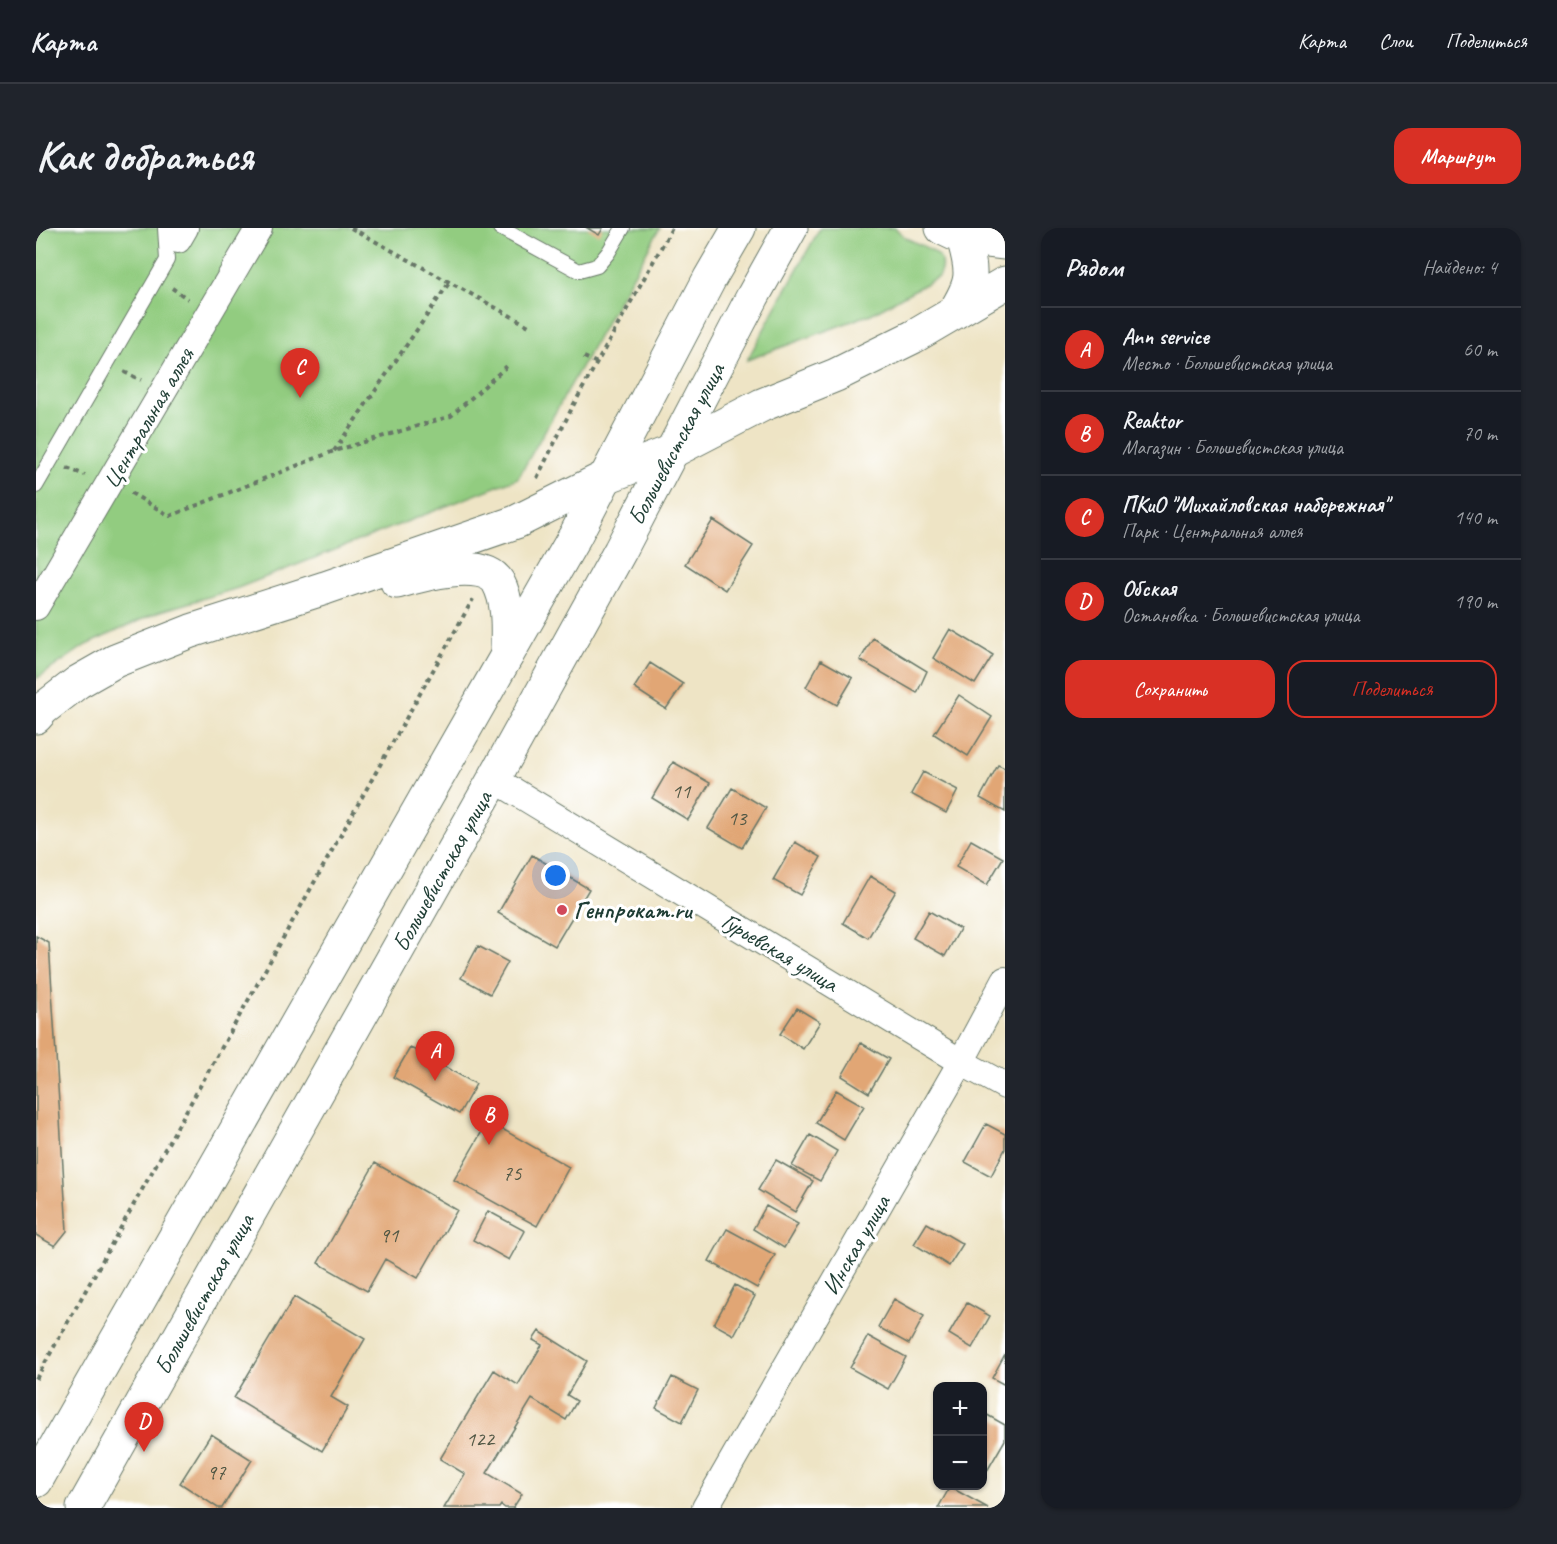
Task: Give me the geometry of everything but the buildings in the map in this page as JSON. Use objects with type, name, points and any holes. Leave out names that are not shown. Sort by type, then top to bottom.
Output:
[{"type":"main road","name":"Большевистская улица","points":[[36,1481],[575,536],[710,278],[739,228]]},
{"type":"main road","name":"Большевистская улица","points":[[83,1508],[494,779],[673,451],[791,228]]},
{"type":"main road","points":[[952,233],[969,257],[971,279],[967,292],[954,313]]},
{"type":"main road","points":[[952,233],[1005,243]]},
{"type":"main road","points":[[36,717],[52,702],[115,661],[191,631],[325,588],[516,522],[606,477],[673,451],[762,405],[836,375],[914,337],[1005,283]]},
{"type":"main road","points":[[191,631],[275,617],[411,578],[474,568],[488,572],[497,580],[502,593],[507,615],[507,655]]},
{"type":"street","name":"Центральная аллея","points":[[36,607],[259,228]]},
{"type":"street","name":"Гурьевская улица","points":[[494,779],[961,1062],[1005,1086]]},
{"type":"street","name":"Инская улица","points":[[705,1508],[961,1062],[1005,980]]},
{"type":"lane","points":[[500,228],[579,271],[597,266],[623,228]]},
{"type":"lane","points":[[36,486],[167,260],[176,232]]},
{"type":"path","points":[[351,228],[529,326]]},
{"type":"path","points":[[537,479],[574,404],[672,228]]},
{"type":"path","points":[[156,279],[189,299]]},
{"type":"path","points":[[334,451],[450,283]]},
{"type":"path","points":[[584,357],[597,363]]},
{"type":"path","points":[[107,363],[163,392]]},
{"type":"path","points":[[125,490],[170,516],[334,451],[451,416],[507,366]]},
{"type":"path","points":[[51,460],[92,478]]},
{"type":"path","points":[[36,1379],[488,572]]},
{"type":"green space","points":[[36,228],[660,228],[518,478],[238,588],[158,612],[86,645],[36,679]]},
{"type":"green space","points":[[820,228],[895,228],[906,238],[926,247],[938,256],[941,268],[938,277],[871,314],[747,360]]},
{"type":"place","name":"ПКиО \"Михайловская набережная\"","points":[[300,398]]},
{"type":"place","name":"Генпрокат.ru","points":[[562,910]]},
{"type":"place","name":"Ann service","points":[[435,1081]]},
{"type":"place","name":"Reaktor","points":[[489,1145]]},
{"type":"place","name":"Обская","points":[[144,1452]]}]
